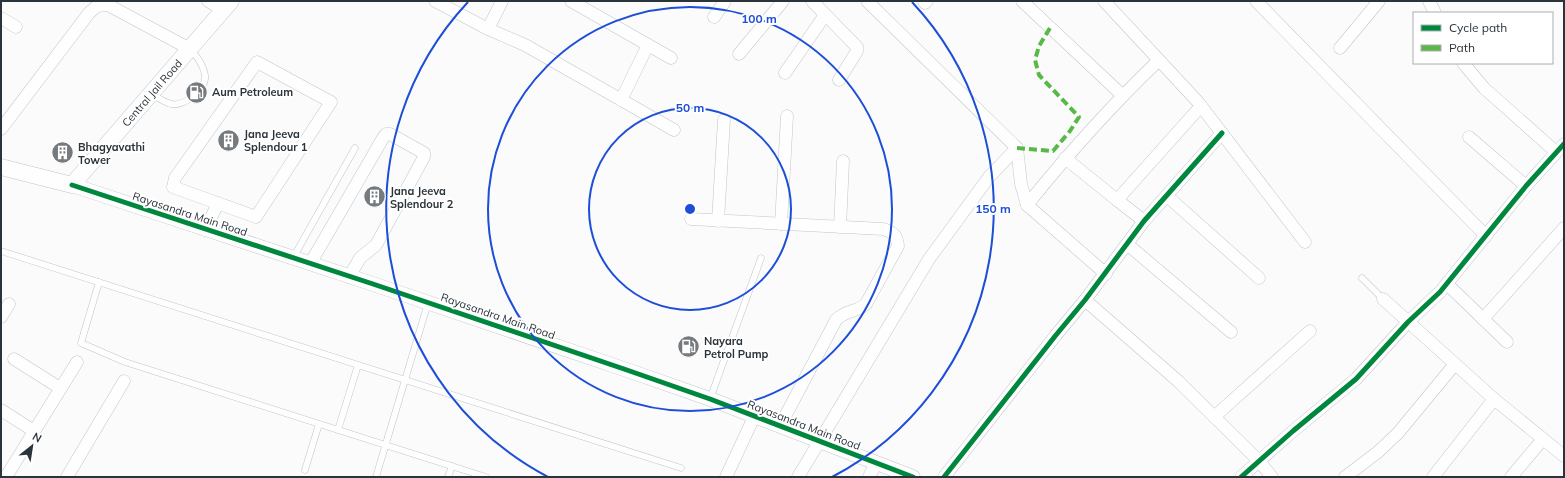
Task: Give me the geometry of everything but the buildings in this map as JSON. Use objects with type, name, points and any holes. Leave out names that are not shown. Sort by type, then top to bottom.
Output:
[{"type":"main road","name":"Central Jail Road","points":[[72,186],[228,6]]},
{"type":"main road","points":[[1,167],[72,186]]},
{"type":"street","points":[[208,1],[228,6]]},
{"type":"street","points":[[436,1],[488,29],[525,45],[674,130]]},
{"type":"street","points":[[488,29],[502,1]]},
{"type":"street","points":[[571,1],[671,58]]},
{"type":"street","points":[[714,17],[725,1]]},
{"type":"street","points":[[812,1],[858,47],[839,80]]},
{"type":"street","points":[[867,1],[1017,148],[1021,184],[1027,205],[1106,274]]},
{"type":"street","points":[[924,1],[926,3],[927,1]]},
{"type":"street","points":[[1022,1],[1122,95]]},
{"type":"street","points":[[1104,1],[1201,106],[1305,242]]},
{"type":"street","points":[[1256,1],[1486,236]]},
{"type":"street","points":[[1340,48],[1379,1]]},
{"type":"street","points":[[1430,1],[1435,12]]},
{"type":"street","points":[[739,54],[780,2]]},
{"type":"street","points":[[1,129],[89,13],[97,6],[108,5],[190,49]]},
{"type":"street","points":[[784,73],[825,15]]},
{"type":"street","points":[[1,18],[16,27]]},
{"type":"street","points":[[621,100],[648,45]]},
{"type":"street","points":[[1027,205],[1065,158],[1122,95],[1158,61]]},
{"type":"street","points":[[257,62],[331,102],[256,217],[218,203],[173,187],[175,178],[257,62]]},
{"type":"street","points":[[1241,477],[1293,431],[1356,379],[1408,322],[1440,292],[1526,186],[1560,148],[1484,88],[1464,64]]},
{"type":"street","points":[[1117,200],[1201,106]]},
{"type":"street","points":[[780,224],[787,116]]},
{"type":"street","points":[[718,220],[724,120]]},
{"type":"street","points":[[944,477],[1106,274],[1144,221],[1222,133]]},
{"type":"street","points":[[310,264],[383,138],[386,134],[390,134],[424,153],[424,157],[376,245],[371,250],[364,253],[349,277]]},
{"type":"street","points":[[1469,137],[1526,186]]},
{"type":"street","points":[[798,477],[929,259],[989,177],[1017,148]]},
{"type":"street","points":[[1065,158],[1144,221]]},
{"type":"street","points":[[840,227],[843,161]]},
{"type":"street","name":"Rayasandra Main Road","points":[[72,186],[428,303],[710,399],[913,477]]},
{"type":"street","points":[[1167,196],[1259,278]]},
{"type":"street","points":[[205,230],[218,203]]},
{"type":"street","points":[[691,219],[883,230],[891,232],[897,238],[898,246],[866,304],[861,308],[842,314],[836,320],[780,426]]},
{"type":"street","points":[[1483,319],[1564,228]]},
{"type":"street","points":[[1127,244],[1231,332]]},
{"type":"street","points":[[1447,284],[1506,342]]},
{"type":"street","points":[[1085,300],[1178,382],[1259,461],[1272,477]]},
{"type":"street","points":[[1383,300],[1494,400],[1564,456]]},
{"type":"street","points":[[1,317],[9,304]]},
{"type":"street","points":[[1214,417],[1310,331]]},
{"type":"street","points":[[14,359],[60,388]]},
{"type":"street","points":[[5,471],[34,431],[77,362]]},
{"type":"street","points":[[1345,477],[1378,452],[1398,433],[1455,364]]},
{"type":"street","points":[[67,477],[124,382]]},
{"type":"street","points":[[1433,477],[1494,400]]},
{"type":"street","points":[[1,410],[34,431]]},
{"type":"street","points":[[726,477],[754,416]]},
{"type":"street","points":[[1511,477],[1543,439]]},
{"type":"street","points":[[869,477],[876,463]]},
{"type":"lane","points":[[151,94],[171,104],[181,104],[188,101],[194,95],[204,82],[205,76],[202,64],[198,57],[190,49]]},
{"type":"lane","points":[[293,258],[355,148]]},
{"type":"lane","points":[[1,251],[681,468]]},
{"type":"lane","points":[[710,399],[761,258]]},
{"type":"lane","points":[[1362,278],[1383,300]]},
{"type":"lane","points":[[99,282],[81,343],[125,362],[486,477]]},
{"type":"lane","points":[[376,477],[428,303]]},
{"type":"lane","points":[[338,430],[358,365]]},
{"type":"lane","points":[[305,470],[319,424]]},
{"type":"lane","points":[[448,477],[452,466]]},
{"type":"marked path","points":[[1017,148],[1053,151],[1070,131],[1079,117],[1039,75],[1035,60],[1039,46],[1050,28]]},
{"type":"cycle path","points":[[944,477],[1085,300],[1144,221],[1222,133]]},
{"type":"cycle path","points":[[1241,477],[1293,431],[1356,379],[1408,322],[1440,292],[1526,186],[1564,144]]},
{"type":"cycle path","points":[[72,185],[373,284],[624,369],[710,399],[913,477]]},
{"type":"place","name":"Aum Petroleum","points":[[197,92]]},
{"type":"place","name":"Jana Jeeva Splendour 1","points":[[229,140]]},
{"type":"place","name":"Bhagyavathi Tower","points":[[62,153]]},
{"type":"place","name":"Jana Jeeva Splendour 2","points":[[374,197]]},
{"type":"place","name":"Nayara Petrol Pump","points":[[689,347]]}]
